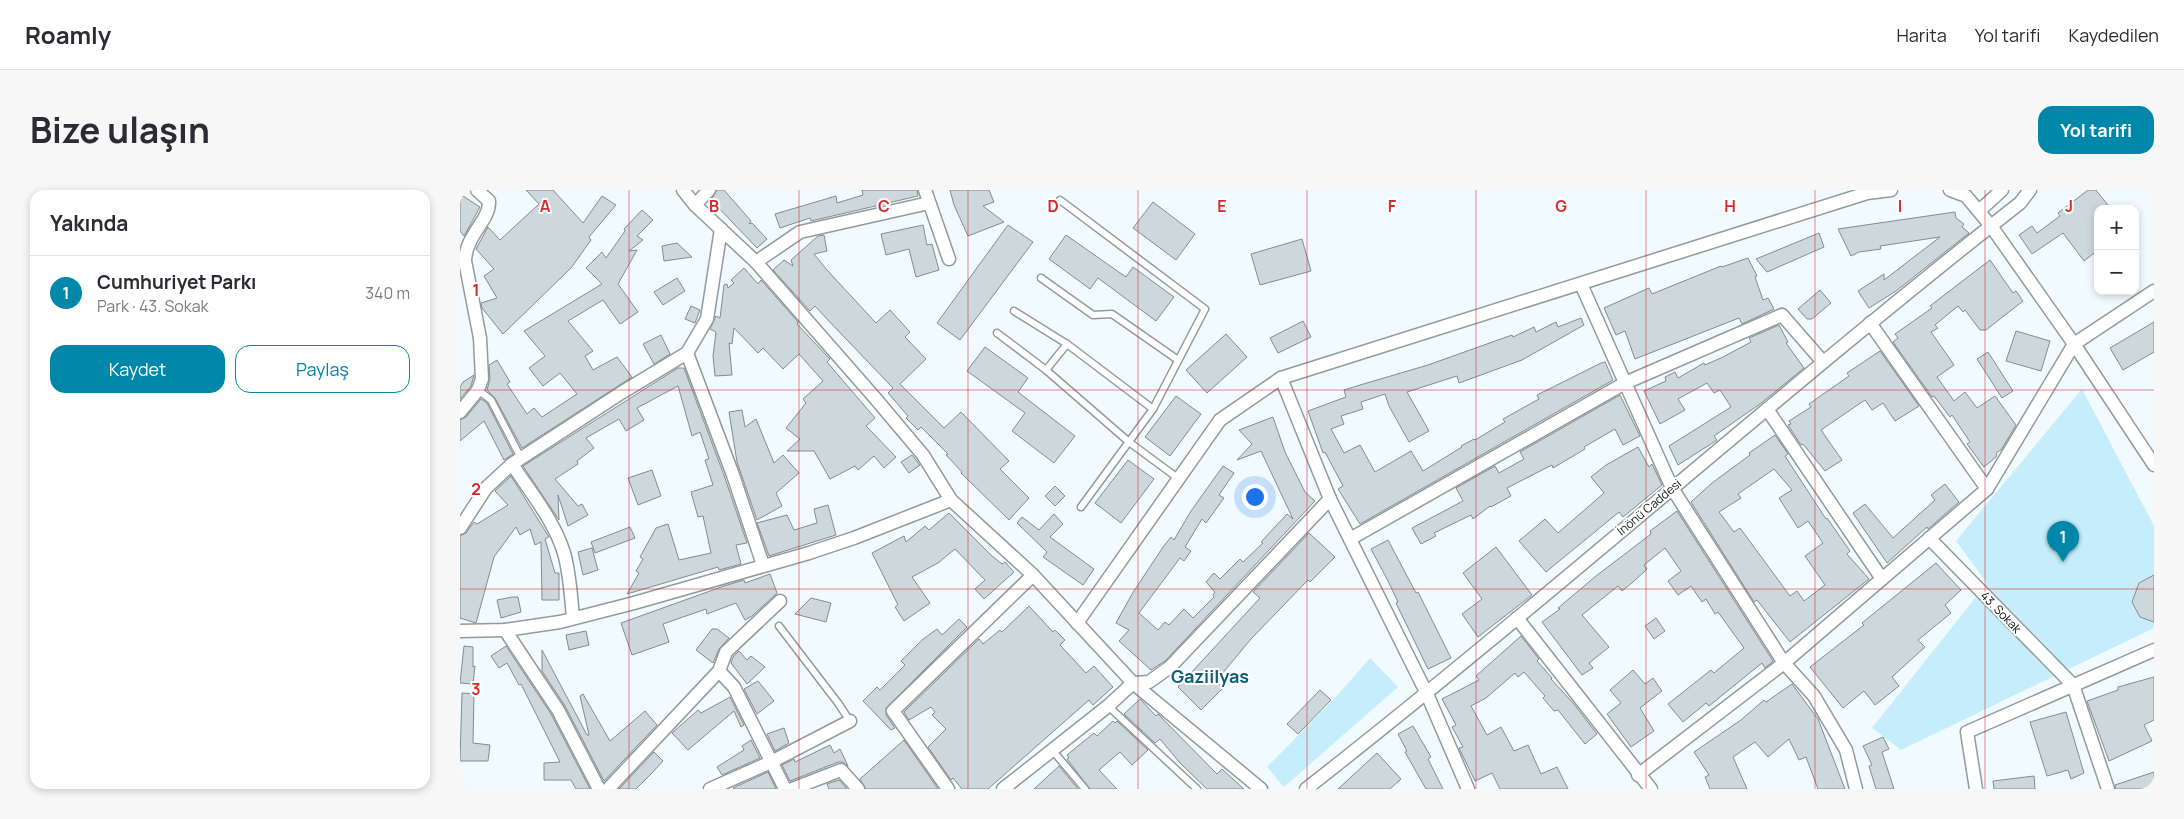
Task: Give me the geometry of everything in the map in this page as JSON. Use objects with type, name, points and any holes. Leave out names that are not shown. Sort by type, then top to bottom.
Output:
[{"type":"street","points":[[460,412],[478,390],[482,379],[480,338],[465,261],[466,249],[490,209],[489,201],[477,190]]},
{"type":"street","points":[[682,190],[695,205],[756,262],[923,455],[951,500],[1033,575],[1134,683],[1261,789]]},
{"type":"street","points":[[695,205],[710,190]]},
{"type":"street","points":[[925,190],[949,259]]},
{"type":"street","points":[[1077,623],[1220,420],[1280,378],[1868,193],[1891,190]]},
{"type":"street","points":[[1950,190],[1966,196],[1991,226],[2074,344],[2154,465]]},
{"type":"street","points":[[1979,211],[2002,190]]},
{"type":"street","name":"İnönü Caddesi","points":[[1306,789],[1427,694],[1870,323],[2020,203],[2030,190]]},
{"type":"street","points":[[756,262],[800,232],[929,203]]},
{"type":"street","points":[[460,528],[486,488],[516,461],[687,353],[707,319],[721,229]]},
{"type":"street","points":[[1581,284],[1672,488],[1784,663],[1814,696],[1846,750],[1856,789]]},
{"type":"street","points":[[1638,775],[1784,663],[1987,489],[2074,344],[2154,291]]},
{"type":"street","points":[[1350,539],[1625,383],[1782,315],[1823,362]]},
{"type":"street","points":[[1870,323],[1987,489]]},
{"type":"street","points":[[687,353],[733,475],[763,565]]},
{"type":"street","points":[[1280,378],[1330,499],[1427,694],[1468,789]]},
{"type":"street","points":[[1767,409],[1882,579]]},
{"type":"street","points":[[516,461],[558,537],[568,570],[573,618]]},
{"type":"street","points":[[1003,789],[1053,751],[1134,683],[1149,682],[1170,667],[1330,499]]},
{"type":"street","points":[[460,630],[505,630],[573,618],[634,603],[854,538],[951,500]]},
{"type":"street","name":"43. Sokak","points":[[1930,538],[2073,685]]},
{"type":"street","points":[[948,789],[893,711],[1033,575]]},
{"type":"street","points":[[608,789],[720,671],[726,652],[780,602]]},
{"type":"street","points":[[1517,618],[1638,775],[1651,789]]},
{"type":"street","points":[[505,630],[558,710],[599,789]]},
{"type":"street","points":[[1976,789],[1966,732],[2154,650]]},
{"type":"street","points":[[720,671],[734,687],[784,789]]},
{"type":"street","points":[[2073,685],[2108,789]]},
{"type":"street","points":[[710,789],[771,762],[850,722]]},
{"type":"street","points":[[792,789],[841,770],[858,789]]},
{"type":"lane","points":[[1060,200],[1205,309],[1153,408],[1081,507]]},
{"type":"lane","points":[[1041,278],[1092,315],[1112,314],[1178,360]]},
{"type":"lane","points":[[1014,311],[1067,344],[1153,408]]},
{"type":"lane","points":[[997,333],[1046,370],[1129,442],[1179,479]]},
{"type":"lane","points":[[1046,370],[1067,344]]},
{"type":"lane","points":[[478,390],[491,400],[516,461]]},
{"type":"lane","points":[[778,626],[838,703],[850,722]]},
{"type":"lane","points":[[1108,706],[1197,789]]},
{"type":"lane","points":[[1053,751],[1085,789]]},
{"type":"shaded area","points":[[2082,389],[2154,526],[2154,628],[1901,750],[1872,728],[1987,583],[1956,541]]},
{"type":"shaded area","points":[[1370,658],[1398,687],[1284,787],[1267,767],[1335,698]]},
{"type":"building","points":[[526,190],[553,190],[583,223],[602,196],[616,205],[589,237],[591,240],[571,268],[503,334],[482,308],[481,303],[497,298],[484,276],[494,269],[476,249],[488,227],[500,240],[539,204]]},
{"type":"building","points":[[717,190],[724,190],[751,221],[749,224],[752,223],[767,239],[757,248],[711,200]]},
{"type":"building","points":[[862,190],[917,190],[918,196],[811,221],[810,218],[780,228],[775,214],[836,196],[837,203],[863,195]]},
{"type":"building","points":[[950,190],[989,190],[994,202],[983,206],[1004,222],[968,236],[954,205]]},
{"type":"building","points":[[2088,190],[2096,190],[2108,205],[2094,205],[2094,253],[2084,261],[2063,233],[2032,254],[2019,235],[2032,226],[2037,233],[2060,216],[2058,213]]},
{"type":"building","points":[[460,194],[480,207],[464,236],[460,231]]},
{"type":"building","points":[[1153,202],[1195,234],[1176,260],[1133,228]]},
{"type":"building","points":[[642,210],[653,220],[637,236],[643,240],[629,251],[637,250],[618,284],[638,312],[620,324],[603,300],[568,321],[593,351],[585,356],[593,370],[617,357],[632,377],[522,448],[495,398],[487,390],[490,379],[489,365],[497,360],[510,382],[507,384],[527,414],[534,408],[542,417],[577,394],[560,373],[543,386],[529,368],[545,356],[524,331],[602,284],[586,268],[602,252],[606,258],[625,231],[624,229]]},
{"type":"building","points":[[1955,212],[1956,218],[1964,224],[1962,227],[1969,233],[1896,291],[1869,308],[1858,291],[1884,274],[1884,280],[1940,237],[1880,246],[1881,249],[1859,252],[1851,256],[1838,229]]},
{"type":"building","points":[[923,225],[927,245],[932,244],[939,270],[916,277],[909,249],[886,255],[881,234]]},
{"type":"building","points":[[1008,225],[1033,242],[960,340],[937,323]]},
{"type":"building","points":[[1819,233],[1824,247],[1767,272],[1756,259]]},
{"type":"building","points":[[824,235],[827,251],[814,254],[827,270],[876,323],[890,310],[910,332],[905,337],[926,359],[900,384],[944,428],[961,412],[1009,461],[1000,469],[1029,498],[1009,520],[961,473],[946,455],[948,454],[921,427],[918,430],[906,418],[908,416],[888,393],[893,388],[815,306],[810,311],[773,270],[784,260],[793,266],[791,260],[818,236]]},
{"type":"building","points":[[1066,235],[1126,277],[1133,267],[1174,297],[1156,321],[1098,278],[1090,289],[1049,259]]},
{"type":"building","points":[[1302,239],[1311,271],[1260,285],[1251,254]]},
{"type":"building","points":[[677,243],[692,257],[664,261],[662,246]]},
{"type":"building","points":[[1748,258],[1757,276],[1755,277],[1763,300],[1768,298],[1774,309],[1742,324],[1739,318],[1635,359],[1625,331],[1616,335],[1604,308],[1649,288],[1652,294],[1721,266]]},
{"type":"building","points":[[1990,260],[2013,293],[2016,291],[2023,301],[1986,330],[1980,330],[1965,310],[1963,312],[1958,306],[1935,325],[1938,328],[1931,332],[1954,365],[1937,377],[1954,401],[1965,392],[1977,408],[1995,396],[2016,425],[2001,450],[1997,452],[1996,457],[1984,467],[1967,444],[1970,442],[1952,415],[1950,417],[1934,396],[1932,397],[1893,342],[1898,338],[1895,334],[1932,308],[1930,306]]},
{"type":"building","points":[[744,268],[758,284],[761,280],[798,322],[797,324],[830,359],[827,362],[875,418],[866,426],[896,457],[884,468],[874,456],[858,470],[855,466],[830,479],[814,451],[787,451],[800,439],[786,428],[806,403],[803,399],[823,381],[799,354],[783,369],[763,348],[758,353],[734,328],[732,344],[729,343],[732,375],[715,376],[713,356],[716,332],[710,329],[716,316],[720,318],[724,285],[727,284],[728,288],[734,283],[731,280]]},
{"type":"building","points":[[677,278],[685,291],[663,305],[654,292]]},
{"type":"building","points":[[1820,290],[1831,303],[1812,319],[1807,319],[1798,309]]},
{"type":"building","points":[[691,306],[700,310],[695,323],[685,319]]},
{"type":"building","points":[[1581,318],[1584,325],[1522,360],[1459,383],[1457,376],[1407,392],[1429,431],[1409,442],[1389,406],[1385,394],[1361,402],[1363,409],[1341,416],[1344,424],[1331,429],[1344,453],[1360,445],[1375,472],[1411,451],[1423,471],[1461,446],[1505,422],[1503,419],[1539,399],[1537,395],[1601,363],[1605,362],[1613,380],[1360,524],[1338,489],[1343,486],[1325,452],[1323,453],[1308,411],[1346,397],[1344,390],[1428,365],[1512,335],[1513,337],[1534,327],[1536,332],[1556,322],[1558,327]]},
{"type":"building","points":[[1303,321],[1311,337],[1278,353],[1270,338]]},
{"type":"building","points":[[2154,322],[2154,352],[2123,370],[2110,348]]},
{"type":"building","points":[[1779,325],[1788,342],[1786,343],[1804,368],[1760,404],[1714,436],[1717,440],[1678,465],[1669,446],[1731,407],[1720,390],[1714,393],[1707,383],[1678,399],[1685,410],[1660,424],[1644,391],[1666,381],[1665,377],[1675,372],[1678,378],[1704,363],[1705,365],[1723,357],[1751,342],[1749,338]]},
{"type":"building","points":[[2016,331],[2050,341],[2041,371],[2006,361]]},
{"type":"building","points":[[1226,334],[1247,357],[1207,393],[1186,370]]},
{"type":"building","points":[[661,335],[670,354],[654,364],[643,344]]},
{"type":"building","points":[[985,347],[1028,378],[1018,392],[1075,436],[1054,463],[1012,431],[1025,413],[967,371]]},
{"type":"building","points":[[1880,351],[1919,406],[1895,421],[1883,403],[1872,410],[1865,400],[1821,430],[1842,460],[1825,471],[1803,444],[1801,445],[1788,425],[1791,424],[1789,421],[1811,407],[1809,404],[1849,376],[1847,373]]},
{"type":"building","points":[[1988,352],[2013,391],[2002,398],[1977,359]]},
{"type":"building","points":[[678,368],[684,368],[747,543],[736,545],[741,564],[719,570],[718,567],[627,594],[639,573],[636,571],[643,559],[640,557],[656,528],[668,524],[679,560],[711,553],[703,516],[698,517],[691,492],[713,485],[705,460],[709,459],[700,432],[692,436],[678,386],[637,408],[644,420],[626,431],[619,419],[586,438],[594,448],[577,461],[578,464],[555,479],[578,506],[582,504],[588,515],[568,526],[558,495],[559,520],[523,466]]},
{"type":"building","points":[[474,375],[471,386],[460,399],[460,387],[463,382]]},
{"type":"building","points":[[1620,395],[1640,436],[1623,445],[1615,429],[1553,468],[1552,465],[1507,488],[1511,496],[1490,506],[1473,519],[1471,515],[1434,533],[1436,536],[1421,544],[1412,528],[1463,501],[1456,488],[1495,466],[1499,473],[1524,459],[1520,452]]},
{"type":"building","points":[[1176,396],[1201,414],[1170,456],[1145,437]]},
{"type":"building","points":[[481,399],[487,403],[513,454],[504,460],[484,421],[460,441],[460,420],[466,417]]},
{"type":"building","points":[[742,410],[745,427],[756,419],[774,463],[783,455],[799,473],[776,493],[782,506],[757,520],[737,462],[729,412]]},
{"type":"building","points":[[1273,417],[1285,452],[1305,492],[1315,501],[1165,661],[1151,670],[1119,641],[1129,630],[1116,623],[1132,594],[1163,547],[1171,537],[1174,540],[1191,511],[1223,466],[1234,473],[1219,495],[1224,498],[1206,523],[1202,519],[1185,547],[1191,551],[1184,561],[1180,558],[1139,613],[1158,630],[1165,622],[1169,625],[1184,609],[1193,618],[1214,597],[1215,592],[1206,582],[1214,573],[1220,579],[1240,559],[1243,562],[1263,543],[1261,542],[1287,514],[1293,519],[1261,451],[1237,460],[1252,444],[1239,430]]},
{"type":"building","points":[[1775,435],[1788,454],[1785,456],[1826,519],[1850,551],[1847,554],[1869,579],[1790,642],[1757,600],[1754,602],[1691,502],[1712,483],[1750,455],[1749,453]],"holes":[[[1774,469],[1792,490],[1779,498],[1798,528],[1808,521],[1823,543],[1805,556],[1825,585],[1804,601],[1797,591],[1790,596],[1740,528],[1734,532],[1719,512],[1741,498],[1738,494]]]},
{"type":"building","points":[[1638,447],[1649,467],[1652,464],[1662,485],[1623,517],[1619,512],[1546,572],[1519,541],[1545,519],[1558,533],[1604,493],[1591,477],[1606,465]]},
{"type":"building","points":[[912,455],[920,465],[909,473],[901,462]]},
{"type":"building","points":[[1128,460],[1154,479],[1121,523],[1095,503]]},
{"type":"building","points":[[652,470],[661,496],[638,505],[628,478]]},
{"type":"building","points":[[511,476],[549,537],[545,539],[555,573],[559,573],[559,600],[542,600],[541,542],[535,545],[530,529],[520,535],[516,527],[494,557],[476,623],[460,618],[460,536],[466,533],[474,522],[477,524],[508,505],[495,491]]},
{"type":"building","points":[[1945,484],[1959,502],[1928,529],[1927,527],[1887,563],[1853,513],[1865,504],[1893,538],[1935,500],[1931,495]]},
{"type":"building","points":[[1055,486],[1065,496],[1055,506],[1045,496]]},
{"type":"building","points":[[828,505],[836,535],[769,556],[757,523],[787,515],[794,530],[817,523],[814,509]]},
{"type":"building","points":[[1677,511],[1773,661],[1765,668],[1762,663],[1709,706],[1706,703],[1683,722],[1668,704],[1711,670],[1714,673],[1744,648],[1718,612],[1715,614],[1706,599],[1702,602],[1691,586],[1678,595],[1668,581],[1681,571],[1665,548],[1644,565],[1647,569],[1622,591],[1618,586],[1582,615],[1609,647],[1589,663],[1593,668],[1582,675],[1542,622],[1560,609],[1558,608],[1596,576],[1651,534],[1650,531]]},
{"type":"building","points":[[949,513],[992,556],[1002,564],[1005,562],[1014,572],[984,599],[975,589],[985,580],[955,549],[938,563],[912,577],[930,603],[904,621],[895,607],[898,605],[872,553],[904,536],[906,542],[925,526],[929,530]]},
{"type":"building","points":[[1054,514],[1063,524],[1050,537],[1094,569],[1083,585],[1043,557],[1047,552],[1017,523],[1022,517],[1039,530]]},
{"type":"building","points":[[630,527],[635,538],[595,553],[591,542]]},
{"type":"building","points":[[1309,533],[1335,557],[1310,582],[1308,580],[1251,639],[1216,681],[1223,688],[1201,710],[1178,687],[1260,598],[1253,592]]},
{"type":"building","points":[[1388,540],[1416,593],[1418,592],[1451,658],[1428,669],[1396,603],[1398,602],[1371,549]]},
{"type":"building","points":[[1496,547],[1532,595],[1478,637],[1462,614],[1482,599],[1463,573]]},
{"type":"building","points":[[592,548],[598,570],[583,575],[578,552]]},
{"type":"building","points":[[1936,563],[1961,590],[1945,605],[1951,613],[1918,640],[1925,647],[1892,677],[1899,686],[1875,705],[1864,691],[1843,708],[1810,667],[1864,625],[1862,623]]},
{"type":"building","points":[[770,574],[777,593],[752,616],[745,620],[736,603],[707,614],[706,609],[663,624],[669,642],[632,655],[621,623],[724,586],[744,580],[745,583]]},
{"type":"building","points":[[2154,575],[2154,622],[2140,617],[2132,602],[2139,583]]},
{"type":"building","points":[[518,597],[521,612],[501,618],[497,600]]},
{"type":"building","points":[[811,598],[831,603],[826,622],[795,614]]},
{"type":"building","points":[[1029,606],[1053,632],[1055,630],[1065,640],[1060,645],[1086,673],[1094,666],[1113,687],[1093,705],[1089,700],[988,789],[962,789],[953,778],[951,780],[928,747],[946,729],[932,715],[935,712],[931,707],[909,720],[904,712],[979,639],[983,644],[1000,630],[1002,632]]},
{"type":"building","points":[[1656,618],[1665,631],[1654,639],[1645,626]]},
{"type":"building","points":[[959,619],[967,627],[886,708],[886,715],[895,728],[891,730],[863,701],[877,687],[880,690],[905,665],[901,661],[922,640],[937,629],[942,635]]},
{"type":"building","points":[[712,629],[717,629],[729,638],[719,649],[713,663],[696,650]]},
{"type":"building","points":[[586,631],[589,645],[569,650],[566,635]]},
{"type":"building","points":[[1521,636],[1539,659],[1537,661],[1597,734],[1585,744],[1558,710],[1554,711],[1543,698],[1545,696],[1524,672],[1518,677],[1515,673],[1486,698],[1471,706],[1487,735],[1501,727],[1514,751],[1528,745],[1541,774],[1557,767],[1568,789],[1500,789],[1492,773],[1475,781],[1459,748],[1463,747],[1452,727],[1456,725],[1442,699],[1479,680],[1476,676]]},
{"type":"building","points":[[464,646],[473,647],[473,667],[475,666],[473,684],[460,683]]},
{"type":"building","points":[[506,646],[551,714],[590,789],[576,789],[571,780],[544,780],[544,763],[560,762],[521,684],[519,685],[507,663],[499,668],[491,656]]},
{"type":"building","points":[[542,650],[587,735],[589,735],[580,696],[583,694],[610,741],[645,711],[657,725],[604,781],[565,706],[542,671]]},
{"type":"building","points":[[739,651],[747,660],[751,656],[765,667],[747,684],[731,663],[733,657]]},
{"type":"building","points":[[1633,670],[1645,684],[1653,678],[1662,691],[1640,708],[1654,731],[1631,747],[1607,714],[1621,703],[1610,690]]},
{"type":"building","points":[[2154,677],[2154,720],[2144,725],[2152,741],[2109,761],[2087,701],[2118,690],[2118,687]]},
{"type":"building","points":[[758,681],[774,701],[757,714],[744,689]]},
{"type":"building","points":[[1792,684],[1818,719],[1845,789],[1818,789],[1806,757],[1799,760],[1789,739],[1768,757],[1755,742],[1733,757],[1747,789],[1710,789],[1705,777],[1709,775],[1694,752],[1741,720],[1764,700],[1766,702]]},
{"type":"building","points":[[1320,690],[1331,700],[1298,734],[1287,724]]},
{"type":"building","points":[[462,693],[474,694],[473,743],[490,745],[488,761],[460,761]]},
{"type":"building","points":[[730,697],[744,725],[741,727],[734,711],[688,750],[672,733],[698,710],[701,713]]},
{"type":"building","points":[[1140,699],[1156,716],[1158,714],[1217,774],[1222,769],[1244,789],[1207,789],[1180,763],[1160,739],[1155,743],[1124,714]]},
{"type":"building","points":[[2066,712],[2084,773],[2071,779],[2068,770],[2047,776],[2030,722]]},
{"type":"building","points":[[1113,721],[1115,723],[1117,721],[1148,750],[1132,765],[1120,752],[1099,770],[1117,789],[1090,789],[1067,759],[1069,758],[1067,755],[1094,733],[1097,736]]},
{"type":"building","points":[[1413,726],[1431,757],[1428,759],[1443,789],[1426,789],[1405,752],[1407,751],[1398,734]]},
{"type":"building","points":[[784,728],[789,743],[775,751],[767,734]]},
{"type":"building","points":[[1883,737],[1889,749],[1882,752],[1894,789],[1876,789],[1869,766],[1872,765],[1863,746]]},
{"type":"building","points":[[751,740],[760,758],[722,775],[717,767],[744,750],[742,746]]},
{"type":"building","points":[[904,740],[938,789],[866,789],[860,779]]},
{"type":"building","points":[[830,745],[834,753],[840,749],[848,766],[843,762],[838,762],[790,781],[782,765],[794,759],[795,762]]},
{"type":"building","points":[[654,752],[663,761],[652,773],[636,789],[619,789]]},
{"type":"building","points":[[1377,753],[1401,779],[1390,789],[1338,789]]},
{"type":"building","points":[[1059,766],[1078,789],[1034,789]]},
{"type":"building","points":[[768,772],[776,789],[733,788]]},
{"type":"building","points":[[2154,772],[2154,789],[2116,789],[2115,785]]},
{"type":"building","points":[[2034,776],[2035,789],[1994,789],[1993,781]]},
{"type":"building","points":[[839,780],[847,789],[829,789],[827,784]]},
{"type":"place","name":"Cumhuriyet Parkı","points":[[2063,562]]},
{"type":"district","name":"Gaziilyas","points":[[1210,676]]}]
